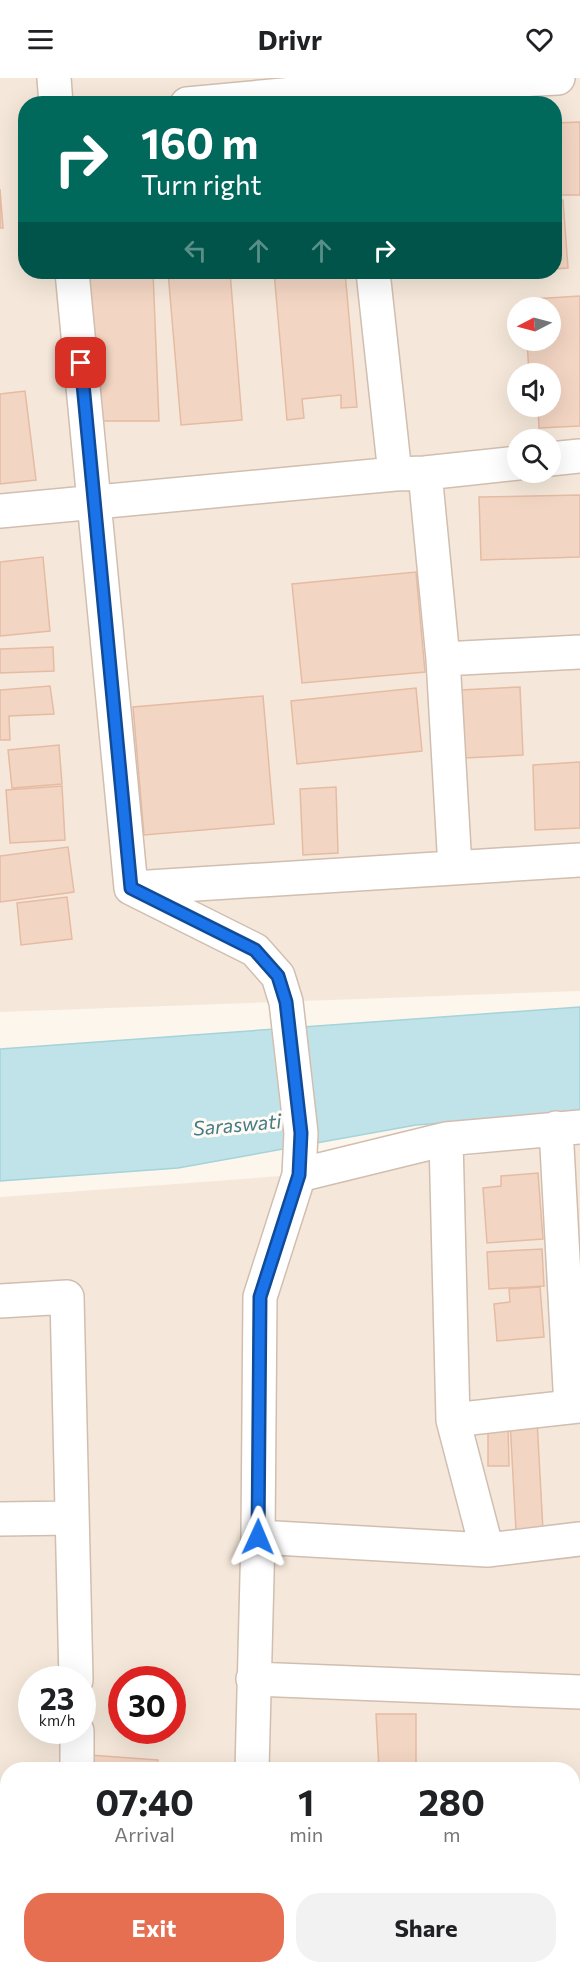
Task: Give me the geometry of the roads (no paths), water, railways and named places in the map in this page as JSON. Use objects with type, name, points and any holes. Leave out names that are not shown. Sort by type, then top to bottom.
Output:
[{"type":"street","points":[[54,78],[55,96]]},
{"type":"street","points":[[357,96],[399,82],[558,78]]},
{"type":"street","points":[[73,279],[131,888]]},
{"type":"street","points":[[374,279],[442,659],[455,868]]},
{"type":"street","points":[[561,458],[580,456]]},
{"type":"street","points":[[0,511],[507,464]]},
{"type":"street","points":[[442,659],[580,652]]},
{"type":"street","points":[[131,888],[580,860]]},
{"type":"street","points":[[131,888],[255,950],[278,976],[286,1002],[301,1133],[299,1175],[260,1297],[258,1537],[252,1762]]},
{"type":"street","points":[[299,1175],[446,1139],[568,1127],[575,1407],[453,1420]]},
{"type":"street","points":[[446,1139],[453,1420],[487,1550]]},
{"type":"street","points":[[0,1301],[68,1297],[76,1666]]},
{"type":"street","points":[[0,1519],[72,1518]]},
{"type":"street","points":[[258,1537],[487,1550],[580,1539]]},
{"type":"street","points":[[253,1679],[580,1692]]},
{"type":"street","points":[[77,1744],[77,1762]]},
{"type":"water","name":"Saraswati","points":[[580,1007],[580,1112],[416,1125],[178,1168],[0,1181],[0,1049]]}]
